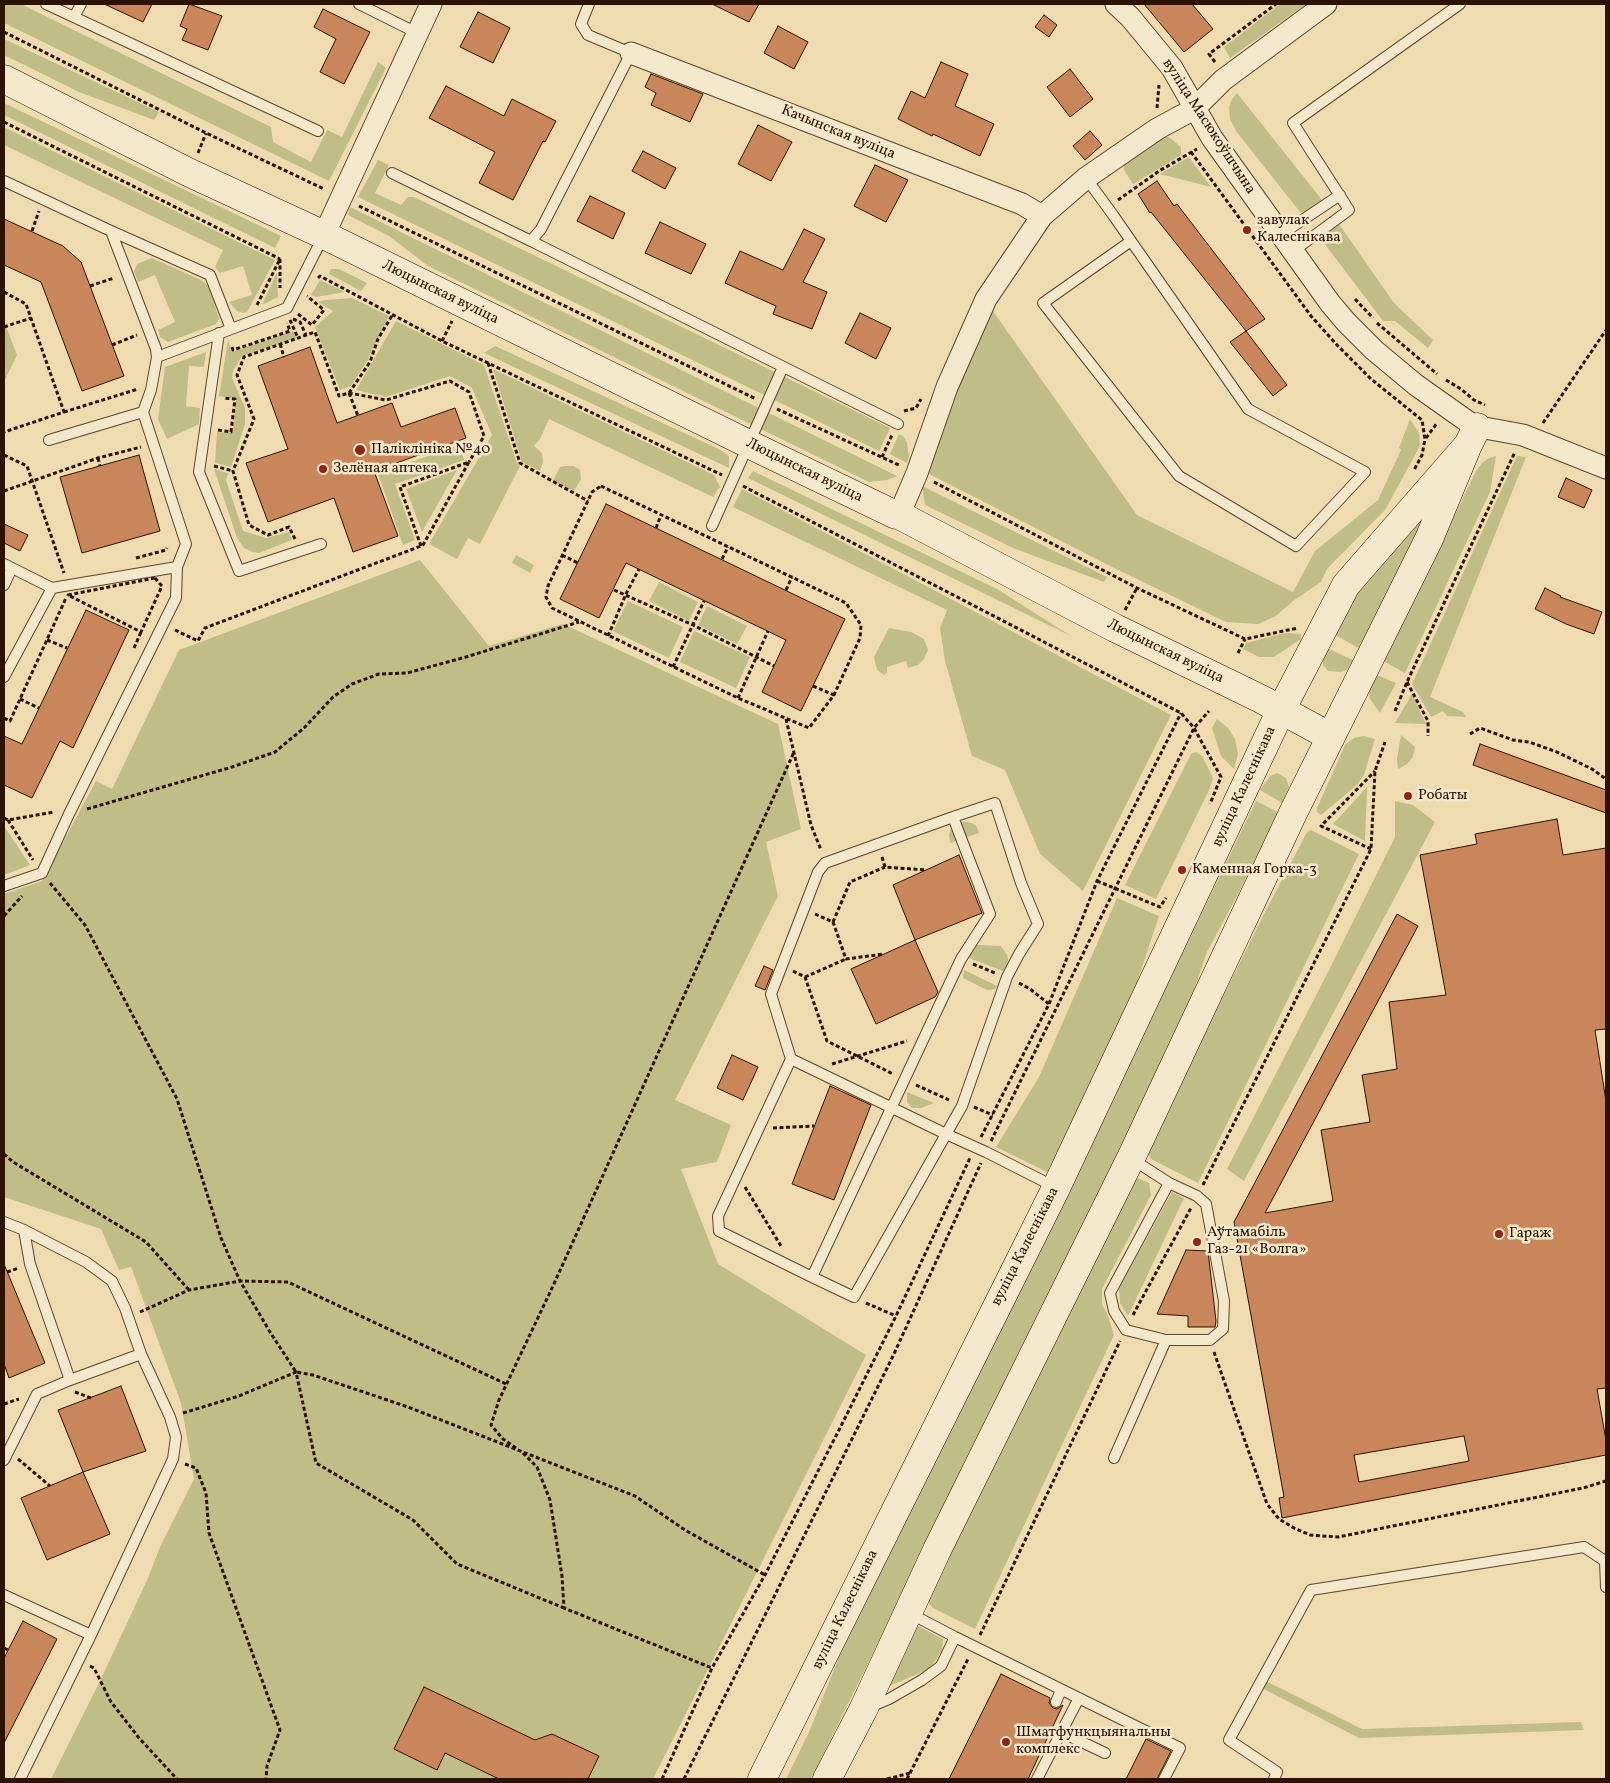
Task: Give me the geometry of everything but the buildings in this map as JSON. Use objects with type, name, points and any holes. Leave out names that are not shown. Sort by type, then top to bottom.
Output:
[{"type":"main road","name":"Люцынская вуліца","points":[[4,79],[190,173],[324,235],[748,444],[872,504],[899,515],[1115,628],[1224,680],[1281,710]]},
{"type":"main road","name":"вуліца Калеснікава","points":[[762,1779],[1056,1188],[1281,710],[1346,585],[1478,426]]},
{"type":"main road","points":[[827,1779],[862,1710],[937,1550],[1131,1158],[1293,813],[1429,539],[1478,426]]},
{"type":"main road","name":"вуліца Калеснікава","points":[[1281,710],[1331,737]]},
{"type":"street","points":[[324,235],[431,4]]},
{"type":"street","name":"вуліца Масюкоўшчына","points":[[1116,4],[1130,17],[1166,78],[1194,109],[1212,138],[1292,252],[1346,322],[1374,350],[1444,406],[1478,426],[1523,435],[1606,468]]},
{"type":"street","points":[[899,515],[917,473],[947,387],[986,299],[1042,216],[1086,178],[1157,129],[1194,109],[1223,80],[1326,4]]},
{"type":"street","name":"Качынская вуліца","points":[[632,52],[1022,204],[1042,216]]},
{"type":"lane","points":[[46,4],[318,131]]},
{"type":"lane","points":[[74,17],[81,4]]},
{"type":"lane","points":[[359,4],[417,33]]},
{"type":"lane","points":[[531,241],[541,229],[632,52],[588,35],[581,24],[588,4]]},
{"type":"lane","points":[[1292,252],[1350,210],[1293,123],[1460,4]]},
{"type":"lane","points":[[392,173],[898,424]]},
{"type":"lane","points":[[1086,178],[1131,241],[1248,409],[1365,472],[1296,546],[1178,476],[1042,303],[1131,241]]},
{"type":"lane","points":[[4,181],[210,275],[231,329]]},
{"type":"lane","points":[[1280,234],[1340,195]]},
{"type":"lane","points":[[4,886],[42,873],[69,814],[176,598],[177,567],[186,544],[143,412],[151,390],[157,357],[156,349],[111,231]]},
{"type":"lane","points":[[157,357],[218,338],[231,329],[287,308],[324,235]]},
{"type":"lane","points":[[218,338],[199,472],[239,571],[321,544]]},
{"type":"lane","points":[[712,526],[783,367]]},
{"type":"lane","points":[[49,440],[143,412]]},
{"type":"lane","points":[[4,585],[8,566],[52,588],[177,567]]},
{"type":"lane","points":[[4,677],[52,588]]},
{"type":"lane","points":[[996,803],[1021,882],[1038,924],[1007,977],[962,1106],[854,1297],[720,1231],[718,1216],[791,1059],[771,994],[818,872],[825,863],[996,803]]},
{"type":"lane","points":[[812,1276],[960,959],[990,914],[953,817]]},
{"type":"lane","points":[[791,1059],[986,1152],[1056,1188]]},
{"type":"lane","points":[[1131,1158],[1169,1183],[1197,1196],[1206,1204],[1224,1301],[1223,1329],[1210,1340],[1166,1340],[1126,1330],[1114,1311],[1110,1292],[1169,1183]]},
{"type":"lane","points":[[4,1222],[24,1230],[86,1262],[112,1280],[141,1354],[170,1417],[176,1437],[173,1459],[91,1635],[20,1779]]},
{"type":"lane","points":[[24,1230],[30,1264],[70,1380]]},
{"type":"lane","points":[[1114,1458],[1166,1340]]},
{"type":"lane","points":[[6,1455],[37,1394],[141,1354]]},
{"type":"lane","points":[[1274,1779],[1277,1772],[1229,1740],[1311,1590],[1584,1547],[1605,1561],[1606,1587]]},
{"type":"lane","points":[[4,1595],[91,1635]]},
{"type":"lane","points":[[910,1609],[913,1615],[955,1637],[1180,1748],[1164,1779]]},
{"type":"lane","points":[[862,1710],[889,1699],[942,1666],[955,1637]]},
{"type":"lane","points":[[1056,1702],[1061,1690]]},
{"type":"lane","points":[[1037,1779],[1079,1698]]},
{"type":"lane","points":[[1061,1732],[1105,1753]]},
{"type":"path","points":[[1212,68],[1217,65],[1209,54],[1276,4]]},
{"type":"path","points":[[4,32],[206,133],[311,182],[341,199],[767,404],[917,473],[1136,588],[1245,639],[1238,653]]},
{"type":"path","points":[[4,122],[280,259]]},
{"type":"path","points":[[1107,207],[1159,171],[1191,152],[1274,266]]},
{"type":"path","points":[[31,206],[48,213]]},
{"type":"path","points":[[32,231],[40,210]]},
{"type":"path","points":[[280,259],[280,291]]},
{"type":"path","points":[[263,307],[255,310],[280,259]]},
{"type":"path","points":[[111,270],[117,286]]},
{"type":"path","points":[[315,283],[320,276],[442,341],[732,480],[1181,713],[1194,728],[1221,777]]},
{"type":"path","points":[[90,286],[114,278]]},
{"type":"path","points":[[218,338],[226,341],[229,336],[233,350],[290,332],[285,318],[295,311],[312,325],[324,310],[307,296],[311,290]]},
{"type":"path","points":[[4,292],[26,304],[64,412]]},
{"type":"path","points":[[1348,293],[1376,322],[1442,378],[1461,388],[1474,400],[1478,426]]},
{"type":"path","points":[[290,544],[295,540],[289,527],[268,535],[249,525],[233,471],[254,419],[236,375],[244,357],[315,332],[339,396],[349,392],[370,362],[378,340],[393,314]]},
{"type":"path","points":[[4,328],[31,318]]},
{"type":"path","points":[[134,326],[141,344]]},
{"type":"path","points":[[293,328],[298,338]]},
{"type":"path","points":[[1396,711],[1406,682],[1523,435],[1530,423],[1543,423],[1606,330]]},
{"type":"path","points":[[112,345],[137,334]]},
{"type":"path","points":[[280,344],[284,357]]},
{"type":"path","points":[[488,363],[520,463],[588,501]]},
{"type":"path","points":[[148,618],[198,641],[205,628],[423,545],[484,436],[469,392],[450,380],[386,400],[349,392]]},
{"type":"path","points":[[4,432],[140,388]]},
{"type":"path","points":[[349,392],[358,416]]},
{"type":"path","points":[[214,430],[231,432],[235,399],[218,397]]},
{"type":"path","points":[[4,491],[98,458],[153,442]]},
{"type":"path","points":[[4,455],[27,466],[65,576],[56,572]]},
{"type":"path","points":[[98,458],[100,466]]},
{"type":"path","points":[[421,546],[400,487],[469,462]]},
{"type":"path","points":[[214,475],[211,466],[233,471]]},
{"type":"path","points":[[601,486],[661,515],[846,603],[860,625],[860,638],[834,695],[809,728],[738,698],[552,608],[546,597],[548,586],[592,492],[601,486]]},
{"type":"path","points":[[656,528],[661,515]]},
{"type":"path","points":[[130,560],[166,550],[169,545]]},
{"type":"path","points":[[722,559],[728,547]]},
{"type":"path","points":[[562,555],[578,563]]},
{"type":"path","points":[[608,636],[639,569]]},
{"type":"path","points":[[786,590],[792,577]]},
{"type":"path","points":[[154,578],[162,586],[141,632],[68,595],[154,578]]},
{"type":"path","points":[[614,590],[692,625],[774,666]]},
{"type":"path","points":[[4,718],[10,721],[68,595]]},
{"type":"path","points":[[673,667],[704,601]]},
{"type":"path","points":[[8,820],[58,811],[69,814],[232,767],[275,752],[304,728],[333,697],[352,684],[379,674],[407,673],[466,657],[579,622]]},
{"type":"path","points":[[738,698],[768,631]]},
{"type":"path","points":[[47,640],[67,648]]},
{"type":"path","points":[[1406,682],[1428,721],[1428,736]]},
{"type":"path","points":[[813,686],[834,695]]},
{"type":"path","points":[[20,699],[39,708]]},
{"type":"path","points":[[684,1779],[893,1356],[986,1152],[1115,887],[1194,728],[1209,711]]},
{"type":"path","points":[[662,1779],[712,1668],[765,1575],[896,1316],[975,1148],[1049,1004],[1097,881],[1181,713]]},
{"type":"path","points":[[786,719],[812,825],[825,863]]},
{"type":"path","points":[[1470,734],[1480,728],[1513,740],[1530,742],[1557,752],[1606,778]]},
{"type":"path","points":[[564,1608],[562,1576],[550,1500],[537,1467],[522,1452],[503,1439],[491,1425],[506,1384],[553,1286],[794,752]]},
{"type":"path","points":[[1371,849],[1321,826],[1375,771]]},
{"type":"path","points":[[4,818],[8,820],[42,873],[85,925],[177,1099],[221,1238],[240,1282],[296,1372],[316,1463],[413,1520],[456,1564],[712,1668]]},
{"type":"path","points":[[877,844],[885,867]]},
{"type":"path","points":[[846,959],[833,922],[850,882],[885,867],[926,870]]},
{"type":"path","points":[[1097,881],[1160,907]]},
{"type":"path","points":[[804,909],[833,922]]},
{"type":"path","points":[[806,977],[846,959],[884,954]]},
{"type":"path","points":[[782,966],[806,977],[827,1041],[962,1106],[975,1107],[993,1114]]},
{"type":"path","points":[[812,1069],[925,1035]]},
{"type":"path","points":[[759,1128],[814,1126]]},
{"type":"path","points":[[4,1154],[14,1162],[146,1242],[189,1290]]},
{"type":"path","points":[[737,1174],[794,1267]]},
{"type":"path","points":[[128,1317],[189,1290],[240,1282],[288,1282],[506,1384]]},
{"type":"path","points":[[854,1297],[896,1316]]},
{"type":"path","points":[[1210,1340],[1267,1504],[1279,1519],[1310,1535],[1338,1537],[1606,1482]]},
{"type":"path","points":[[170,1417],[238,1396],[296,1372],[313,1375],[408,1407],[635,1496],[685,1530],[765,1575]]},
{"type":"path","points":[[6,1455],[50,1486]]},
{"type":"path","points":[[173,1459],[196,1468],[206,1494],[209,1533],[280,1730],[267,1766],[266,1779]]},
{"type":"path","points":[[907,1779],[974,1646]]},
{"type":"path","points":[[4,1648],[8,1650]]},
{"type":"path","points":[[78,1660],[94,1668],[111,1702],[177,1779]]},
{"type":"path","points":[[887,1779],[910,1773]]},
{"type":"shaded area","points":[[4,4],[21,4],[271,127],[273,142],[311,162],[327,130],[342,137],[378,62],[386,68],[329,181],[4,23]]},
{"type":"shaded area","points":[[1280,4],[1306,4],[1230,58],[1224,47]]},
{"type":"shaded area","points":[[4,39],[159,112],[154,120],[79,92],[4,55]]},
{"type":"shaded area","points":[[1237,93],[1322,200],[1308,211],[1300,212],[1236,131],[1230,119],[1229,107]]},
{"type":"shaded area","points":[[4,103],[281,236],[275,248],[4,115]]},
{"type":"shaded area","points":[[4,127],[275,260],[247,312],[237,311],[229,302],[252,295],[243,266],[220,273],[215,267],[223,250],[4,145]]},
{"type":"shaded area","points":[[1165,136],[1181,147],[1181,155],[1133,184],[1124,170],[1124,163]]},
{"type":"shaded area","points":[[1189,157],[1211,187],[1160,174]]},
{"type":"shaded area","points":[[378,160],[389,165],[375,193],[401,205],[408,197],[414,197],[890,428],[879,451],[358,197]]},
{"type":"shaded area","points":[[350,207],[897,476],[887,480],[869,482],[428,266],[389,236],[348,215]]},
{"type":"shaded area","points":[[1339,224],[1394,303],[1433,340],[1428,348],[1395,321],[1383,321],[1324,243],[1326,233]]},
{"type":"shaded area","points":[[152,258],[201,280],[209,286],[219,319],[216,324],[168,342],[160,337],[158,330],[175,322],[155,275],[138,282],[134,271],[137,264]]},
{"type":"shaded area","points":[[331,269],[339,269],[367,283],[361,291],[329,274]]},
{"type":"shaded area","points":[[277,272],[278,297],[262,305]]},
{"type":"shaded area","points":[[320,280],[345,292],[316,297],[311,295]]},
{"type":"shaded area","points":[[352,298],[389,316],[367,361],[351,386],[340,390],[315,327],[333,311],[318,302]]},
{"type":"shaded area","points":[[988,304],[1137,515],[1293,592],[1315,551],[1378,500],[1401,450],[1399,448],[1410,419],[1419,433],[1420,446],[1385,510],[1327,569],[1321,582],[1293,601],[1276,616],[1258,624],[1226,622],[1114,568],[925,472]]},
{"type":"shaded area","points":[[4,321],[17,355],[4,382]]},
{"type":"shaded area","points":[[396,321],[484,365],[517,463],[520,466],[480,544],[468,538],[457,559],[429,544],[492,435],[472,388],[450,376],[386,397],[356,390]]},
{"type":"shaded area","points":[[293,331],[296,338],[242,356],[233,371],[232,378],[245,408],[245,424],[231,467],[215,463],[217,432],[233,433],[236,399],[219,396],[228,340],[232,352]]},
{"type":"shaded area","points":[[495,346],[719,449],[729,456],[729,468],[484,353]]},
{"type":"shaded area","points":[[206,352],[204,367],[189,366],[186,406],[200,408],[199,424],[167,439],[158,419],[165,367]]},
{"type":"shaded area","points":[[493,369],[714,475],[720,487],[713,497],[549,419],[540,439],[534,446],[542,453],[543,462],[540,471],[522,462]]},
{"type":"shaded area","points":[[899,434],[904,437],[907,443],[909,457],[907,463],[890,454]]},
{"type":"shaded area","points":[[459,445],[464,460],[395,484],[415,540],[403,545],[378,474]]},
{"type":"shaded area","points":[[1496,456],[1490,492],[1405,673],[1383,661],[1476,471],[1482,463]]},
{"type":"shaded area","points":[[1517,456],[1526,457],[1430,697],[1463,712],[1466,717],[1447,716],[1443,711],[1431,717],[1412,684]]},
{"type":"shaded area","points":[[574,466],[580,470],[581,479],[574,491],[553,481],[560,467]]},
{"type":"shaded area","points":[[214,469],[228,473],[226,480],[243,531],[266,538],[289,532],[292,540],[259,553],[244,548],[237,538]]},
{"type":"shaded area","points":[[457,470],[422,532],[406,489]]},
{"type":"shaded area","points":[[753,471],[997,589],[1071,636],[748,478]]},
{"type":"shaded area","points":[[1444,481],[1360,649],[1332,633],[1355,589]]},
{"type":"shaded area","points":[[922,486],[1107,577],[1104,582],[1013,548],[925,505]]},
{"type":"shaded area","points":[[742,489],[1171,715],[1083,891],[1040,854],[1005,770],[972,756],[945,661],[940,628],[947,610],[733,507]]},
{"type":"shaded area","points":[[516,555],[534,565],[530,573],[512,563]]},
{"type":"shaded area","points":[[420,560],[489,646],[563,624],[778,724],[801,829],[766,842],[778,896],[675,1100],[731,1125],[717,1162],[681,1169],[718,1264],[866,1355],[653,1779],[51,1779],[99,1683],[148,1578],[160,1547],[194,1479],[181,1403],[131,1267],[119,1270],[101,1229],[4,1197],[4,894],[42,881],[96,781],[112,789],[179,650]]},
{"type":"shaded area","points":[[659,582],[698,602],[689,621],[649,601]]},
{"type":"shaded area","points":[[628,601],[683,627],[669,658],[613,631]]},
{"type":"shaded area","points":[[707,606],[747,626],[737,644],[698,625]]},
{"type":"shaded area","points":[[889,628],[911,632],[924,639],[928,650],[924,659],[918,665],[908,668],[906,661],[887,667],[887,672],[884,675],[877,670],[874,657]]},
{"type":"shaded area","points":[[694,631],[750,657],[736,688],[680,662]]},
{"type":"shaded area","points":[[1285,633],[1301,634],[1301,639],[1274,657],[1259,657],[1243,649],[1246,643]]},
{"type":"shaded area","points":[[1325,647],[1353,660],[1347,670],[1341,672],[1328,671],[1323,665],[1322,655]]},
{"type":"shaded area","points":[[1377,675],[1396,683],[1380,713],[1370,699],[1369,692],[1371,684]]},
{"type":"shaded area","points":[[1412,694],[1426,724],[1395,723]]},
{"type":"shaded area","points":[[1217,719],[1228,728],[1235,739],[1238,754],[1234,769],[1221,756],[1212,728]]},
{"type":"shaded area","points":[[1401,735],[1415,747],[1413,757],[1407,764],[1398,769],[1397,759]]},
{"type":"shaded area","points":[[1364,736],[1375,739],[1364,775],[1357,785],[1321,815],[1317,812],[1317,808],[1345,745],[1354,738]]},
{"type":"shaded area","points":[[1196,752],[1202,756],[1213,778],[1210,788],[1156,899],[1125,885],[1191,754]]},
{"type":"shaded area","points":[[1277,773],[1286,778],[1289,787],[1282,803],[1260,790],[1270,776]]},
{"type":"shaded area","points":[[1367,787],[1365,841],[1333,824]]},
{"type":"shaded area","points":[[1256,801],[1278,812],[1207,952],[1182,1025],[811,1779],[786,1779],[809,1732],[839,1657],[860,1613],[1018,1289],[1095,1138]]},
{"type":"shaded area","points":[[1395,801],[1413,805],[1435,822],[1244,1181],[1227,1169],[1395,837]]},
{"type":"shaded area","points":[[960,822],[976,825],[979,833],[950,843],[949,834],[952,827]]},
{"type":"shaded area","points":[[4,826],[30,865],[4,875]]},
{"type":"shaded area","points":[[1311,830],[1359,854],[1198,1183],[1151,1159],[1148,1154],[1263,916],[1307,832]]},
{"type":"shaded area","points":[[1117,898],[1159,916],[1127,1013],[1047,1172],[996,1147],[1039,1077]]},
{"type":"shaded area","points":[[978,945],[1001,946],[1007,955],[1009,963],[1003,971],[969,958],[972,948]]},
{"type":"shaded area","points":[[964,970],[997,986],[995,989],[987,990],[963,978]]},
{"type":"shaded area","points":[[907,1092],[934,1103],[921,1108],[912,1108],[907,1102]]},
{"type":"shaded area","points":[[1138,1178],[1149,1183],[1151,1195],[1102,1289],[1102,1304],[1114,1335],[975,1629],[933,1608],[929,1604],[929,1596],[1129,1184]]},
{"type":"shaded area","points":[[1172,1192],[1184,1198],[1128,1316],[1120,1303],[1119,1289]]},
{"type":"shaded area","points":[[918,1626],[943,1639],[942,1650],[927,1670],[887,1687]]},
{"type":"shaded area","points":[[1264,1680],[1362,1729],[1581,1722],[1584,1730],[1359,1738],[1258,1686]]},
{"type":"place","name":"завулак Калеснікава","points":[[1247,230]]},
{"type":"place","name":"Паліклініка №40","points":[[360,450]]},
{"type":"place","name":"Зелёная аптека","points":[[323,469]]},
{"type":"place","name":"Робаты","points":[[1408,796]]},
{"type":"place","name":"Каменная Горка-3","points":[[1182,870]]},
{"type":"place","name":"Гараж","points":[[1499,1234]]},
{"type":"place","name":"Аўтамабіль Газ-21 «Волга»","points":[[1197,1242]]},
{"type":"place","name":"Шматфункцыянальны комплекс","points":[[1006,1742]]}]
